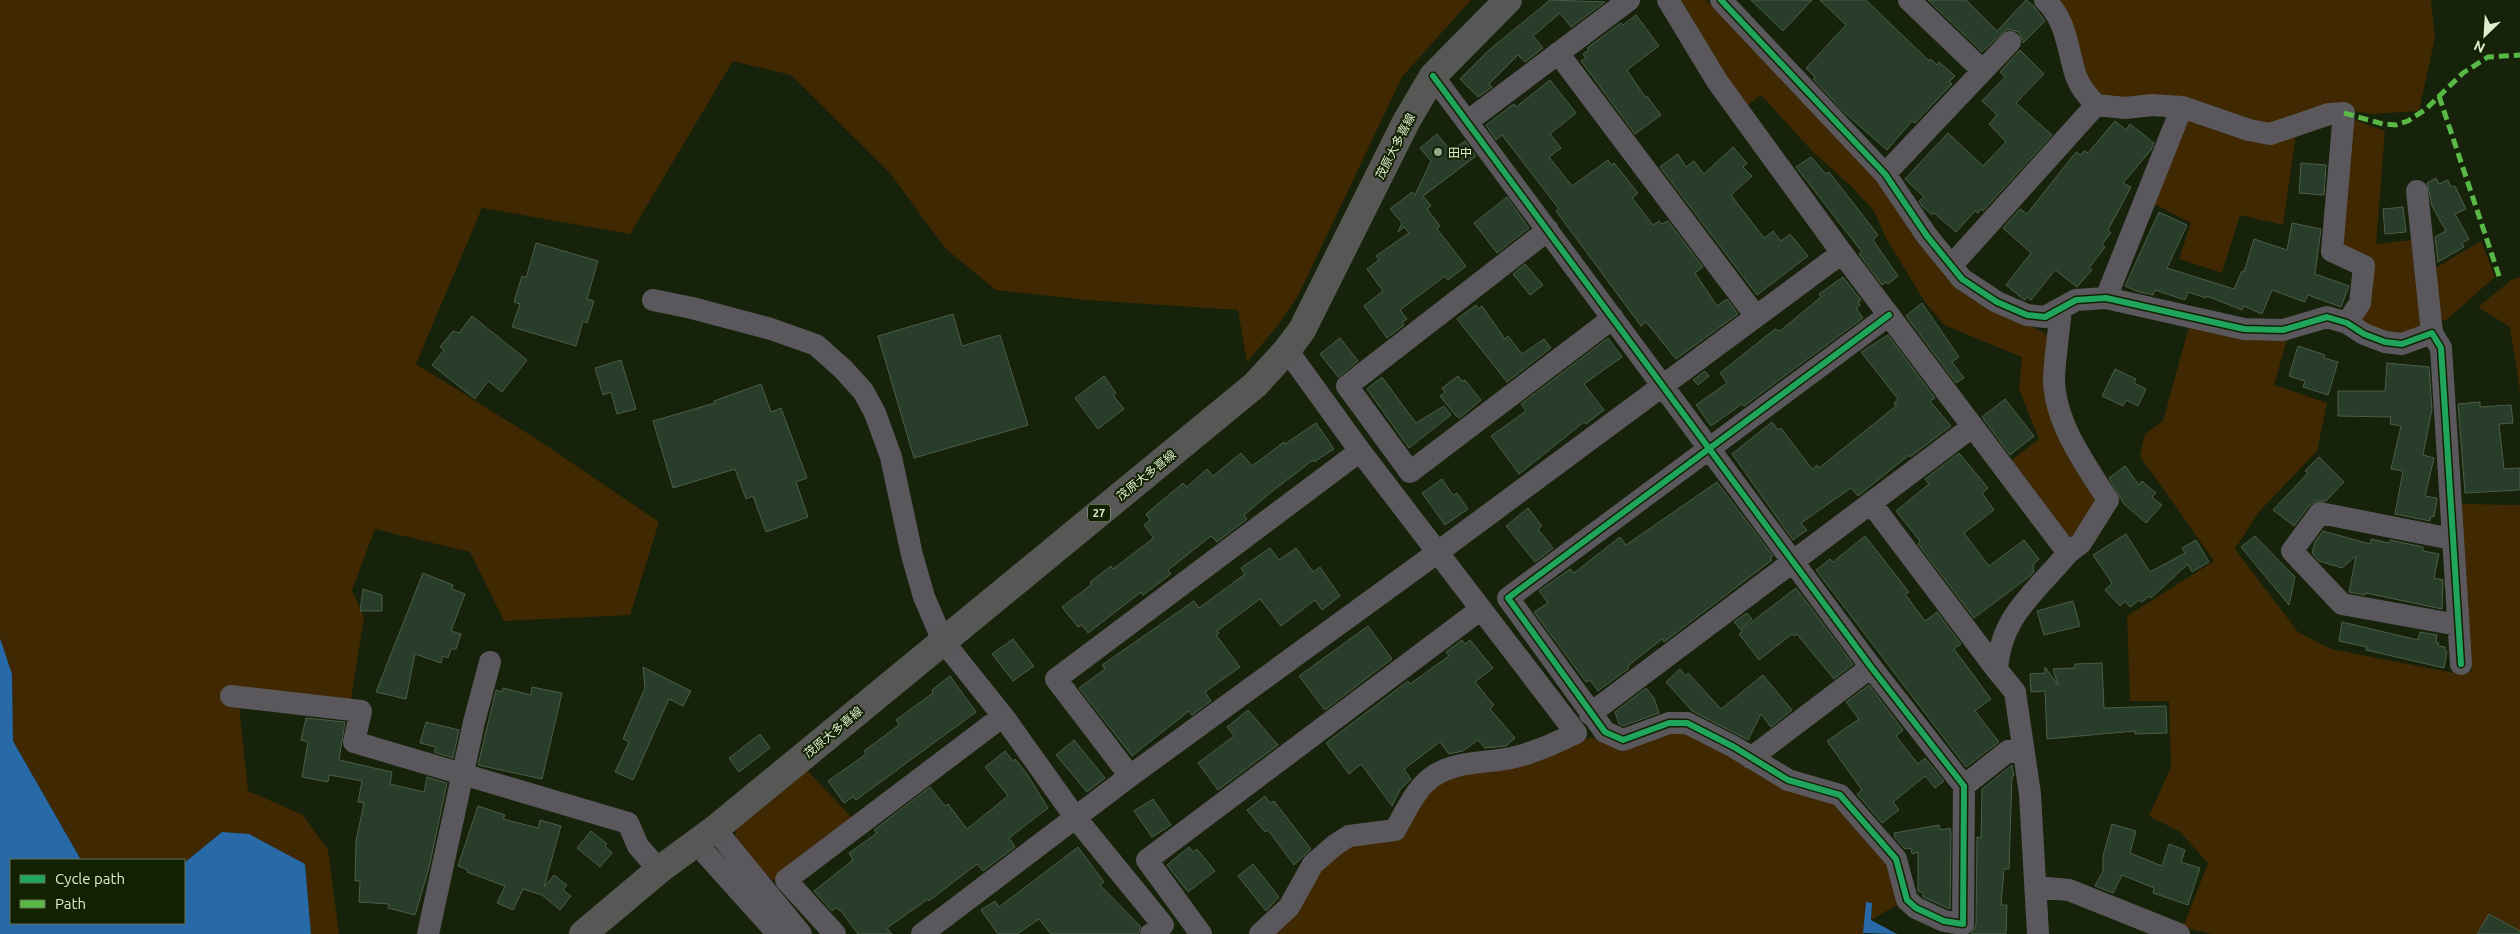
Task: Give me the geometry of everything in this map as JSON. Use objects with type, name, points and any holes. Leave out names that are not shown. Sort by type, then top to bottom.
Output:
[{"type":"main road","name":"茂原大多喜線","points":[[583,934],[659,870],[706,836],[1255,385],[1288,350],[1302,330],[1407,120],[1433,76],[1508,0]]},
{"type":"street","points":[[1466,122],[1629,0]]},
{"type":"street","points":[[1668,0],[1717,82],[1842,253],[2068,553]]},
{"type":"street","points":[[1721,0],[1885,174],[1927,236],[1962,279],[1996,302],[2027,315],[2046,317],[2076,300],[2106,298],[2244,329],[2283,330],[2327,317],[2347,323],[2364,334],[2385,342],[2402,344],[2432,333]]},
{"type":"street","points":[[1909,0],[1982,70]]},
{"type":"street","points":[[2045,0],[2060,17],[2076,77],[2083,91],[2096,105],[2125,108],[2152,105],[2182,107],[2249,130],[2270,134],[2329,114],[2344,113],[2332,251],[2364,266],[2360,303],[2347,323]]},
{"type":"street","points":[[1885,174],[2010,42]]},
{"type":"street","points":[[1558,53],[1755,315]]},
{"type":"street","points":[[1433,76],[1466,122],[1548,230],[1662,385],[1709,448],[1793,560],[1871,667],[1964,786],[1963,924],[1944,921],[1916,908],[1907,900],[1896,859],[1840,795],[1788,780],[1687,723],[1669,723],[1623,740],[1605,732],[1590,714],[1508,598],[1709,448],[1889,314]]},
{"type":"street","points":[[1952,265],[2096,105]]},
{"type":"street","points":[[2106,298],[2182,107]]},
{"type":"street","points":[[2417,191],[2432,333],[2441,348],[2460,664]]},
{"type":"street","points":[[1548,230],[1347,386],[1410,472],[1613,318]]},
{"type":"street","points":[[922,934],[1130,776],[1438,552],[1755,315],[1842,253]]},
{"type":"street","points":[[653,300],[762,326],[816,345],[843,368],[863,391],[875,413],[890,457],[912,555],[924,597],[943,641],[1003,716],[1075,817],[1163,925],[1151,934]]},
{"type":"street","points":[[1997,670],[1998,648],[2008,623],[2068,553],[2081,543],[2108,500],[2078,452],[2059,411],[2054,379],[2061,308]]},
{"type":"street","points":[[1260,934],[1289,907],[1313,864],[1323,854],[1349,836],[1395,830],[1424,784],[1437,773],[1470,764],[1511,758],[1553,745],[1576,733],[1360,451],[1288,350]]},
{"type":"street","points":[[1590,714],[1972,427]]},
{"type":"street","points":[[1130,776],[1056,679],[1360,451]]},
{"type":"street","points":[[1871,503],[2015,692],[2030,794],[2038,934]]},
{"type":"street","points":[[2452,539],[2320,513],[2292,552],[2342,604],[2458,625]]},
{"type":"street","points":[[1201,934],[1147,860],[1481,609]]},
{"type":"street","points":[[428,934],[462,776],[490,662]]},
{"type":"street","points":[[1751,758],[1871,667]]},
{"type":"street","points":[[231,696],[361,711],[354,742],[462,776],[628,823],[638,846],[659,870]]},
{"type":"street","points":[[835,934],[786,880],[1003,716]]},
{"type":"street","points":[[1964,786],[2008,751],[2024,753]]},
{"type":"street","points":[[706,836],[778,934]]},
{"type":"street","points":[[706,836],[801,934]]},
{"type":"street","points":[[2036,887],[2069,890],[2179,934]]},
{"type":"shaded area","points":[[0,0],[1471,0],[1402,77],[1298,296],[1279,324],[1247,362],[1238,310],[1086,300],[996,290],[945,248],[890,173],[791,75],[733,61],[630,234],[482,208],[416,364],[535,438],[659,522],[630,615],[504,621],[470,552],[375,529],[352,590],[364,617],[348,717],[239,705],[248,791],[303,815],[328,850],[339,934],[311,934],[305,864],[222,832],[185,862],[185,859],[80,859],[13,741],[12,674],[0,638]]},
{"type":"shaded area","points":[[1676,0],[1706,0],[1879,176],[1976,301],[2045,333],[2050,340],[2050,384],[2103,498],[2075,537],[2061,535],[2008,463],[2039,439],[2019,389],[2022,357],[1944,325],[1925,302],[1886,238],[1874,211],[1850,185],[1813,152],[1761,95],[1744,108]]},
{"type":"shaded area","points":[[2054,0],[2431,0],[2435,38],[2419,111],[2372,114],[2330,107],[2266,125],[2098,96],[2084,82]]},
{"type":"shaded area","points":[[2195,117],[2296,134],[2283,225],[2240,215],[2222,273],[2179,259],[2191,223],[2152,203],[2184,123]]},
{"type":"shaded area","points":[[2353,119],[2385,131],[2376,244],[2412,240],[2424,325],[2403,338],[2358,323],[2351,256],[2339,238]]},
{"type":"shaded area","points":[[2481,241],[2495,277],[2445,321],[2435,316],[2430,271]]},
{"type":"shaded area","points":[[2520,277],[2520,392],[2510,327],[2478,307],[2511,280]]},
{"type":"shaded area","points":[[2190,323],[2288,336],[2274,385],[2327,403],[2317,451],[2258,513],[2235,549],[2298,632],[2331,649],[2455,673],[2472,671],[2461,504],[2520,505],[2520,934],[2211,934],[2183,927],[2208,863],[2180,832],[2149,816],[2171,767],[2169,701],[2130,701],[2127,616],[2214,561],[2140,456],[2145,434],[2163,421]]},
{"type":"shaded area","points":[[1671,727],[1837,800],[1891,863],[1902,902],[1871,920],[1872,903],[1866,902],[1864,934],[1269,934],[1324,858],[1353,842],[1376,840],[1442,778],[1590,738],[1604,738]]},
{"type":"shaded area","points":[[805,768],[854,820],[773,881],[735,841],[736,823]]},
{"type":"water","points":[[0,638],[12,674],[13,741],[80,859],[10,859],[10,924],[185,924],[185,862],[222,832],[249,834],[305,864],[311,934],[0,934]]},
{"type":"water","points":[[1866,902],[1872,903],[1871,920],[1897,934],[1863,933]]},
{"type":"building","points":[[1550,0],[1605,2],[1571,27],[1560,13],[1533,36],[1543,48],[1525,62],[1518,55],[1489,84],[1492,87],[1478,97],[1460,79],[1488,51]]},
{"type":"building","points":[[1751,0],[1812,0],[1783,31]]},
{"type":"building","points":[[1820,0],[1866,0],[1929,61],[1930,59],[1937,65],[1939,62],[1955,76],[1949,82],[1952,84],[1915,123],[1912,121],[1887,150],[1845,113],[1813,79],[1815,77],[1806,68],[1846,25]]},
{"type":"building","points":[[1928,0],[1966,0],[1997,31],[2026,0],[2033,5],[2045,21],[2023,43],[2019,32],[2007,29],[1982,52]]},
{"type":"building","points":[[1636,15],[1659,46],[1627,70],[1646,98],[1647,96],[1661,115],[1635,134],[1581,61],[1586,58],[1583,54],[1589,50],[1587,48],[1621,23],[1623,25]]},
{"type":"building","points":[[2020,50],[2044,74],[2016,103],[2052,135],[1983,211],[1981,209],[1978,213],[1975,211],[1956,232],[1934,213],[1932,215],[1922,206],[1919,201],[1924,197],[1905,179],[1948,133],[1983,166],[2006,142],[1989,124],[1997,115],[1982,101],[2005,77],[2000,72]]},
{"type":"building","points":[[1550,80],[1576,113],[1550,134],[1561,148],[1549,157],[1572,186],[1608,160],[1611,165],[1614,163],[1638,193],[1632,198],[1653,225],[1659,221],[1662,224],[1668,221],[1703,267],[1695,273],[1717,306],[1727,299],[1738,314],[1676,359],[1646,322],[1641,326],[1556,211],[1559,209],[1502,135],[1496,140],[1486,125],[1514,104],[1516,107]]},
{"type":"building","points":[[2115,121],[2126,130],[2130,124],[2154,143],[2151,150],[2123,183],[2131,187],[2108,230],[2111,233],[2102,244],[2105,247],[2089,268],[2092,270],[2077,287],[2055,270],[2031,300],[2027,297],[2025,300],[2023,299],[2006,285],[2031,253],[2003,228],[2020,209],[2027,214],[2076,152],[2081,155],[2084,151],[2088,153]]},
{"type":"building","points":[[1437,134],[1451,151],[1465,141],[1476,156],[1423,196],[1431,206],[1427,209],[1440,226],[1437,229],[1466,266],[1448,280],[1445,276],[1400,310],[1407,319],[1402,322],[1404,325],[1387,338],[1364,306],[1383,291],[1367,269],[1379,260],[1376,256],[1409,233],[1404,227],[1398,232],[1402,223],[1390,209],[1412,192],[1415,195],[1431,161],[1420,148]]},
{"type":"building","points":[[1733,147],[1747,163],[1743,167],[1752,176],[1731,195],[1764,238],[1773,231],[1781,241],[1790,234],[1808,256],[1757,295],[1660,167],[1678,154],[1686,167],[1694,161],[1704,174]]},
{"type":"building","points":[[1811,157],[1826,174],[1829,172],[1878,235],[1873,240],[1898,276],[1888,284],[1886,282],[1882,285],[1859,254],[1862,252],[1796,167]]},
{"type":"building","points":[[2301,163],[2326,165],[2324,195],[2299,193]]},
{"type":"building","points":[[2436,178],[2439,184],[2448,180],[2451,187],[2455,186],[2466,209],[2455,214],[2469,239],[2462,243],[2464,247],[2438,262],[2435,237],[2446,231],[2432,206],[2427,183]]},
{"type":"building","points":[[1507,197],[1529,228],[1497,253],[1474,223]]},
{"type":"building","points":[[2403,207],[2406,232],[2385,234],[2383,209]]},
{"type":"building","points":[[2159,212],[2187,225],[2167,268],[2234,289],[2242,271],[2244,272],[2254,239],[2287,250],[2292,223],[2321,229],[2315,274],[2349,286],[2341,307],[2308,295],[2305,302],[2272,290],[2262,314],[2244,306],[2242,310],[2207,296],[2206,298],[2188,292],[2185,300],[2155,290],[2153,295],[2125,286]]},
{"type":"building","points":[[536,243],[598,261],[587,299],[594,301],[587,323],[583,321],[576,346],[512,327],[520,304],[514,302],[522,276],[526,278]]},
{"type":"building","points":[[1525,264],[1543,285],[1530,295],[1513,274]]},
{"type":"building","points":[[1843,277],[1861,300],[1858,302],[1860,305],[1856,308],[1863,318],[1744,406],[1742,404],[1711,426],[1696,405],[1727,383],[1720,373],[1775,329],[1780,331],[1821,297],[1819,294]]},
{"type":"building","points":[[1922,303],[1959,357],[1952,362],[1964,378],[1956,383],[1906,316]]},
{"type":"building","points":[[1476,305],[1478,309],[1482,306],[1505,339],[1508,336],[1522,354],[1544,339],[1551,348],[1507,382],[1457,319]]},
{"type":"building","points":[[953,314],[962,346],[1000,335],[1028,425],[914,458],[878,336]]},
{"type":"building","points":[[472,316],[527,360],[502,392],[488,381],[475,399],[432,365],[444,350],[440,347],[453,331],[459,333]]},
{"type":"building","points":[[1888,335],[1935,398],[1930,401],[1951,426],[1910,457],[1909,455],[1858,496],[1851,488],[1801,523],[1807,530],[1793,540],[1732,454],[1772,422],[1778,430],[1781,428],[1812,469],[1817,465],[1819,468],[1896,406],[1894,403],[1898,399],[1861,352]]},
{"type":"building","points":[[1340,338],[1358,361],[1338,377],[1320,354]]},
{"type":"building","points":[[1608,338],[1622,357],[1584,384],[1604,410],[1586,424],[1584,422],[1519,474],[1491,436],[1526,411],[1521,404]]},
{"type":"building","points":[[2298,346],[2325,355],[2324,358],[2338,362],[2328,395],[2303,387],[2305,381],[2289,376]]},
{"type":"building","points":[[621,360],[636,409],[617,414],[611,392],[603,395],[595,368]]},
{"type":"building","points":[[2387,363],[2429,367],[2432,409],[2423,455],[2434,458],[2425,496],[2437,498],[2434,517],[2431,516],[2430,521],[2395,514],[2403,471],[2391,469],[2401,426],[2390,424],[2391,417],[2338,416],[2338,391],[2385,391]]},
{"type":"building","points":[[2115,369],[2136,379],[2134,383],[2146,389],[2138,406],[2126,400],[2123,406],[2102,396]]},
{"type":"building","points":[[1705,371],[1709,376],[1698,385],[1693,380]]},
{"type":"building","points":[[1104,376],[1116,393],[1113,395],[1124,409],[1098,429],[1075,398]]},
{"type":"building","points":[[1458,376],[1462,381],[1465,380],[1481,400],[1460,418],[1456,416],[1440,396],[1445,392],[1442,388]]},
{"type":"building","points":[[1382,377],[1416,423],[1444,406],[1451,415],[1409,448],[1367,389]]},
{"type":"building","points":[[761,384],[771,412],[781,408],[807,478],[796,482],[808,517],[766,532],[753,496],[746,499],[735,469],[673,488],[653,421],[715,403],[714,401]]},
{"type":"building","points":[[2005,399],[2034,436],[2010,455],[1982,417]]},
{"type":"building","points":[[2480,402],[2480,407],[2511,405],[2513,423],[2499,424],[2504,469],[2520,468],[2520,490],[2465,493],[2458,404]]},
{"type":"building","points":[[1316,423],[1334,449],[1314,462],[1313,460],[1270,493],[1244,515],[1247,519],[1217,542],[1211,536],[1168,570],[1171,574],[1143,595],[1141,592],[1088,633],[1082,625],[1078,627],[1062,607],[1092,584],[1090,582],[1111,566],[1113,569],[1151,540],[1153,537],[1144,525],[1150,520],[1146,514],[1183,483],[1187,487],[1207,469],[1213,476],[1241,453],[1252,466],[1284,442],[1285,444]]},
{"type":"building","points":[[1959,453],[1988,488],[1982,493],[1994,510],[1964,533],[1989,566],[2024,540],[2039,559],[2033,565],[2034,572],[2030,576],[1974,618],[1918,544],[1920,541],[1896,511],[1929,484],[1925,479]]},
{"type":"building","points":[[2319,457],[2344,482],[2326,501],[2316,501],[2310,505],[2294,526],[2273,510],[2308,473],[2305,471]]},
{"type":"building","points":[[2125,466],[2139,485],[2142,481],[2156,493],[2152,497],[2162,505],[2146,523],[2124,504],[2109,478]]},
{"type":"building","points":[[1442,479],[1453,495],[1457,493],[1468,509],[1445,525],[1422,493]]},
{"type":"building","points":[[1717,482],[1773,556],[1770,558],[1772,560],[1664,642],[1662,639],[1628,666],[1629,668],[1598,691],[1590,680],[1586,682],[1534,612],[1548,603],[1539,591],[1570,569],[1574,573],[1620,537],[1626,545]]},
{"type":"building","points":[[1528,508],[1542,526],[1538,529],[1553,548],[1535,562],[1506,526]]},
{"type":"building","points":[[2323,531],[2370,544],[2371,539],[2389,543],[2390,540],[2423,547],[2423,551],[2439,554],[2434,578],[2443,580],[2442,609],[2366,593],[2365,595],[2349,592],[2356,556],[2342,568],[2319,561],[2312,553],[2315,542]]},
{"type":"building","points":[[2126,534],[2150,572],[2185,553],[2182,548],[2196,540],[2209,562],[2192,572],[2188,564],[2151,598],[2149,596],[2142,602],[2139,600],[2130,607],[2125,601],[2120,606],[2105,590],[2112,583],[2093,555]]},
{"type":"building","points":[[1865,536],[1909,592],[1905,594],[1925,621],[1937,612],[1961,644],[1954,649],[1991,699],[1975,711],[1999,742],[1966,767],[1816,570],[1830,559],[1833,562]]},
{"type":"building","points":[[2255,536],[2295,577],[2289,605],[2241,547]]},
{"type":"building","points":[[1270,548],[1279,560],[1296,548],[1313,572],[1320,567],[1340,596],[1322,610],[1315,600],[1281,626],[1260,599],[1217,631],[1219,633],[1216,635],[1240,667],[1205,692],[1211,701],[1192,715],[1189,711],[1132,756],[1079,688],[1105,669],[1102,665],[1194,601],[1199,608],[1245,574],[1241,568]]},
{"type":"building","points":[[423,573],[453,585],[452,589],[465,594],[451,631],[461,634],[456,649],[451,649],[448,658],[443,656],[441,663],[415,654],[406,699],[376,692]]},
{"type":"building","points":[[1796,588],[1853,664],[1834,679],[1797,634],[1794,636],[1792,634],[1759,660],[1739,634],[1742,632],[1741,630]]},
{"type":"building","points":[[363,589],[382,595],[382,611],[360,611]]},
{"type":"building","points":[[2073,601],[2080,626],[2044,635],[2037,611]]},
{"type":"building","points":[[1747,613],[1752,619],[1740,629],[1734,622]]},
{"type":"building","points":[[2342,622],[2418,640],[2420,632],[2437,635],[2436,642],[2439,643],[2438,646],[2445,647],[2445,651],[2447,651],[2444,668],[2366,650],[2367,647],[2339,641]]},
{"type":"building","points":[[1368,626],[1392,659],[1325,710],[1299,676]]},
{"type":"building","points":[[1013,639],[1034,666],[1013,681],[992,654]]},
{"type":"building","points":[[1462,640],[1465,644],[1470,640],[1493,668],[1475,682],[1494,705],[1490,709],[1515,738],[1506,746],[1485,748],[1478,740],[1463,751],[1449,754],[1440,742],[1404,769],[1411,779],[1400,790],[1392,806],[1361,764],[1349,774],[1326,743],[1408,681],[1410,684],[1449,656],[1446,652]]},
{"type":"building","points":[[2102,663],[2104,708],[2166,706],[2167,733],[2135,734],[2135,731],[2047,739],[2045,691],[2031,692],[2030,674],[2045,673],[2045,667],[2058,685],[2053,669],[2075,668],[2075,664]]},
{"type":"building","points":[[643,667],[691,691],[683,706],[669,699],[633,780],[615,772],[629,742],[623,739],[645,688]]},
{"type":"building","points":[[1680,669],[1686,676],[1688,673],[1721,709],[1763,675],[1792,710],[1771,727],[1761,714],[1748,740],[1692,711],[1666,682]]},
{"type":"building","points":[[950,676],[976,712],[856,800],[853,797],[844,803],[828,781],[866,754],[864,751],[899,725],[896,720],[933,693],[932,690]]},
{"type":"building","points":[[1869,685],[1903,730],[1896,736],[1918,764],[1925,758],[1944,781],[1935,788],[1925,776],[1893,802],[1899,810],[1882,823],[1857,794],[1862,790],[1827,741],[1859,719],[1846,702]]},
{"type":"building","points":[[532,687],[562,693],[542,779],[478,765],[496,690],[502,692],[503,688],[531,695]]},
{"type":"building","points":[[1646,688],[1654,698],[1659,713],[1623,726],[1619,724],[1615,712]]},
{"type":"building","points":[[1248,710],[1278,745],[1218,790],[1198,763],[1234,736],[1227,727]]},
{"type":"building","points":[[306,718],[345,722],[339,760],[392,772],[390,784],[424,792],[427,777],[447,783],[429,868],[415,915],[388,908],[389,904],[359,902],[360,881],[355,881],[356,841],[364,803],[358,802],[362,781],[329,775],[328,782],[302,777],[308,742],[301,740]]},
{"type":"building","points":[[426,722],[459,730],[453,758],[434,752],[436,747],[420,743]]},
{"type":"building","points":[[760,734],[770,748],[739,772],[729,758]]},
{"type":"building","points":[[1074,740],[1105,778],[1087,792],[1056,755]]},
{"type":"building","points":[[1005,751],[1013,761],[1015,759],[1027,774],[1048,808],[1009,838],[1015,847],[983,871],[977,864],[929,901],[928,899],[887,928],[892,934],[858,934],[841,911],[836,908],[832,911],[814,891],[853,860],[849,853],[877,833],[874,830],[930,787],[945,806],[948,804],[967,829],[1008,796],[985,767]]},
{"type":"building","points":[[2012,765],[2014,776],[2012,776],[2009,869],[2004,869],[2001,905],[2007,905],[2006,934],[1971,934],[1976,924],[1977,837],[1981,838],[1982,789]]},
{"type":"building","points":[[1265,796],[1270,803],[1274,801],[1311,849],[1294,865],[1268,830],[1265,832],[1247,810]]},
{"type":"building","points":[[1153,799],[1171,825],[1152,837],[1134,811]]},
{"type":"building","points":[[478,806],[505,815],[503,819],[538,828],[540,820],[561,826],[544,887],[554,875],[567,885],[563,890],[571,896],[560,910],[542,895],[523,889],[513,910],[497,903],[505,886],[467,872],[468,870],[458,866]]},
{"type":"building","points":[[2112,824],[2136,831],[2130,853],[2162,866],[2169,844],[2185,850],[2181,862],[2200,868],[2188,905],[2153,893],[2154,888],[2122,875],[2113,893],[2095,886],[2103,871],[2103,856]]},
{"type":"building","points":[[1939,825],[1940,830],[1950,828],[1951,833],[1950,909],[1923,897],[1923,893],[1918,891],[1918,852],[1912,854],[1911,848],[1905,849],[1895,838],[1894,833]]},
{"type":"building","points":[[591,831],[607,844],[605,846],[612,853],[600,867],[577,848]]},
{"type":"building","points":[[1078,847],[1104,882],[1100,885],[1141,927],[1138,934],[1051,934],[1039,919],[1017,934],[998,934],[981,910],[995,901],[999,907]]},
{"type":"building","points":[[1189,847],[1193,852],[1197,849],[1215,871],[1188,892],[1167,865]]},
{"type":"building","points":[[1253,864],[1279,897],[1266,911],[1238,876]]},
{"type":"building","points":[[2489,914],[2520,931],[2520,934],[2477,934]]},
{"type":"marked path","points":[[2344,113],[2383,124],[2396,125],[2408,121],[2426,109],[2463,73],[2488,57],[2520,55]]},
{"type":"marked path","points":[[2439,96],[2500,279]]},
{"type":"cycle path","points":[[1721,0],[1885,174],[1927,236],[1962,279],[1997,302],[2027,315],[2045,317],[2076,300],[2106,298],[2244,329],[2283,330],[2327,317],[2347,323],[2364,334],[2385,342],[2402,344],[2432,333],[2441,348],[2461,664]]},
{"type":"cycle path","points":[[1433,76],[1871,667],[1964,786],[1963,924],[1944,921],[1916,908],[1907,900],[1896,859],[1840,795],[1788,780],[1734,747],[1687,723],[1669,723],[1623,740],[1605,732],[1508,598],[1889,315]]},
{"type":"place","name":"田中","points":[[1438,152]]}]
